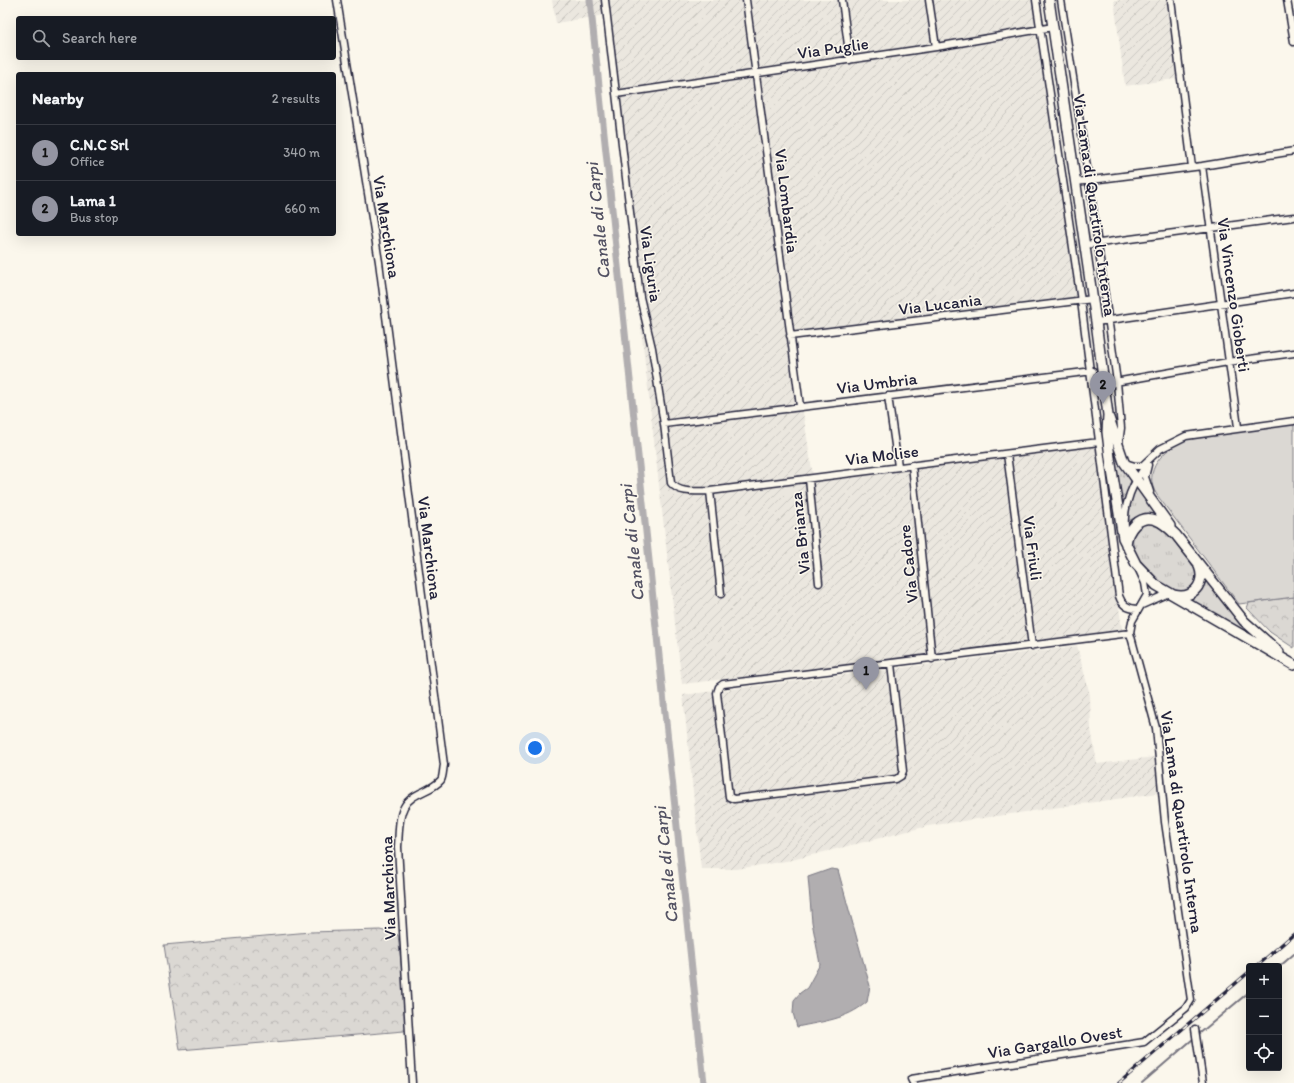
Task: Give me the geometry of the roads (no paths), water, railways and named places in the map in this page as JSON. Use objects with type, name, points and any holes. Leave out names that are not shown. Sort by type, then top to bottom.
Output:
[{"type":"main road","name":"Via Lama di Quartirolo Interna","points":[[1049,0],[1093,299],[1108,414],[1124,462],[1135,480],[1174,532]]},
{"type":"main road","name":"Via Lama di Quartirolo Interna","points":[[1108,414],[1107,432],[1110,458],[1121,529],[1126,546]]},
{"type":"main road","points":[[1294,661],[1260,637],[1244,621],[1174,532],[1156,520],[1145,520],[1135,524],[1129,531],[1126,546],[1136,564],[1150,580],[1170,594],[1294,665]]},
{"type":"main road","points":[[1170,594],[1187,596],[1198,587],[1201,576],[1196,561]]},
{"type":"street","name":"Via Marchiona","points":[[337,0],[379,262],[444,765],[442,779],[433,787],[417,793],[404,807],[400,822],[398,847],[412,1083]]},
{"type":"street","name":"Via Liguria","points":[[605,0],[640,297],[652,348],[664,424],[671,483]]},
{"type":"street","name":"Via Lombardia","points":[[746,0],[800,406]]},
{"type":"street","points":[[842,0],[850,60]]},
{"type":"street","points":[[929,0],[936,47]]},
{"type":"street","points":[[1036,0],[1091,371],[1119,596],[1125,605],[1132,609],[1170,594]]},
{"type":"street","points":[[1062,0],[1089,180],[1116,382],[1121,428],[1118,446]]},
{"type":"street","points":[[1171,0],[1192,167]]},
{"type":"street","points":[[1287,0],[1294,42]]},
{"type":"street","name":"Via Puglie","points":[[616,94],[936,47],[1053,27]]},
{"type":"street","points":[[1060,71],[1070,57]]},
{"type":"street","points":[[1076,182],[1202,166],[1294,151]]},
{"type":"street","name":"Via Vincenzo Gioberti","points":[[1202,166],[1238,427]]},
{"type":"street","points":[[1085,245],[1294,217]]},
{"type":"street","points":[[1096,322],[1294,293]]},
{"type":"street","name":"Via Lucania","points":[[790,336],[1093,299]]},
{"type":"street","points":[[1104,384],[1228,362],[1294,354]]},
{"type":"street","name":"Via Umbria","points":[[664,424],[1091,371]]},
{"type":"street","points":[[888,396],[898,466]]},
{"type":"street","points":[[1126,546],[1125,511],[1135,480],[1160,449],[1186,436],[1238,427],[1294,421]]},
{"type":"street","name":"Via Molise","points":[[671,483],[675,489],[683,491],[710,491],[898,466],[1099,442]]},
{"type":"street","name":"Via Friuli","points":[[1007,454],[1032,646]]},
{"type":"street","points":[[1124,462],[1140,466],[1153,457]]},
{"type":"street","points":[[1153,457],[1146,473],[1146,483],[1148,489],[1169,519],[1174,532]]},
{"type":"street","name":"Via Cadore","points":[[912,465],[932,659]]},
{"type":"street","name":"Via Brianza","points":[[809,479],[820,583]]},
{"type":"street","points":[[710,491],[721,594]]},
{"type":"street","points":[[891,664],[903,771],[901,776],[896,779],[742,798],[732,799],[729,797],[717,693],[719,687],[723,684],[1130,633],[1132,621],[1139,607],[1146,599],[1147,590],[1136,564]]},
{"type":"street","name":"Via Lama di Quartirolo Interna","points":[[1130,633],[1156,728],[1165,822],[1191,1000]]},
{"type":"street","name":"Via Gargallo Ovest","points":[[912,1083],[911,1079],[1144,1042],[1186,1008],[1191,1000]]},
{"type":"street","points":[[1195,1029],[1203,1083]]},
{"type":"waterway","name":"Canale di Carpi","points":[[590,0],[704,1083]]},
{"type":"waterway","points":[[1282,964],[1294,954]]},
{"type":"waterway","points":[[1199,1034],[1246,995]]},
{"type":"waterway","points":[[1142,1083],[1193,1039]]},
{"type":"railway","points":[[1260,963],[1294,934]]},
{"type":"railway","points":[[1119,1083],[1246,975]]},
{"type":"place","name":"Lama 1","points":[[1103,404]]},
{"type":"place","name":"C.N.C Srl","points":[[866,690]]}]
